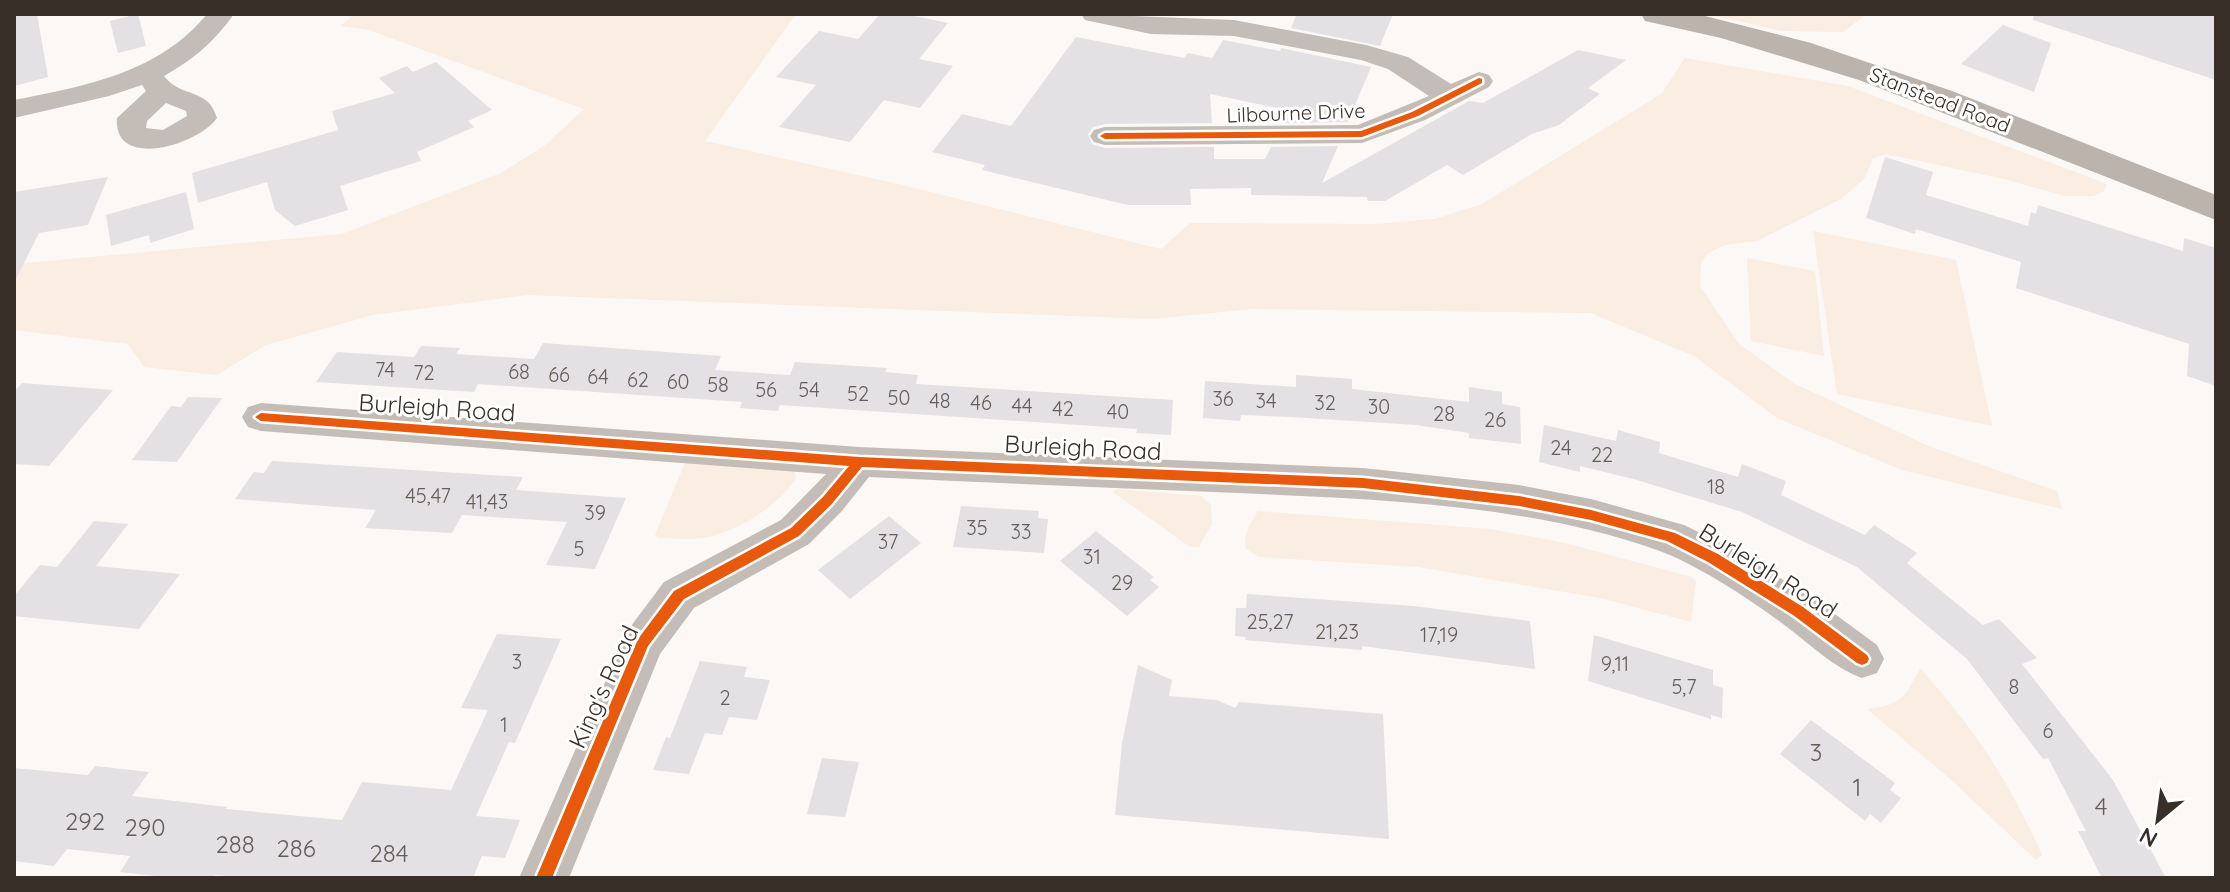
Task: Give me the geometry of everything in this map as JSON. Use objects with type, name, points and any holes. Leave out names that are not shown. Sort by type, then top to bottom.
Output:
[{"type":"main road","name":"Stanstead Road","points":[[1656,14],[1769,41],[1877,75],[2216,208]]},
{"type":"street","points":[[14,109],[155,82],[213,26],[221,14]]},
{"type":"street","points":[[1094,14],[1151,26],[1234,28],[1366,53],[1398,63],[1449,96]]},
{"type":"street","name":"Lilbourne Drive","points":[[1105,136],[1362,134],[1383,128],[1479,81]]},
{"type":"street","name":"Burleigh Road","points":[[261,417],[859,462],[1363,483],[1442,490],[1591,515],[1670,537],[1713,558],[1798,611],[1862,659]]},
{"type":"street","name":"King's Road","points":[[544,878],[643,643],[679,595],[795,532],[827,501],[859,462]]},
{"type":"shaded area","points":[[355,14],[796,14],[705,141],[894,183],[1161,249],[1190,223],[1376,224],[1435,219],[1482,204],[1661,94],[1685,58],[1848,86],[2107,184],[2104,191],[2093,196],[2064,196],[2008,180],[1887,154],[1873,158],[1865,178],[1841,199],[1757,241],[1725,245],[1708,253],[1701,263],[1700,286],[1739,344],[1795,384],[1931,447],[2057,491],[2062,509],[1902,470],[1777,418],[1694,356],[1591,313],[1250,309],[1154,319],[527,295],[373,315],[266,345],[217,375],[144,367],[128,344],[14,330],[14,264],[342,234],[501,173],[544,146],[584,109],[369,30],[340,26]]},
{"type":"shaded area","points":[[1708,14],[1867,14],[1843,32],[1782,31]]},
{"type":"shaded area","points":[[1813,231],[1956,260],[1992,426],[1837,394]]},
{"type":"shaded area","points":[[1747,258],[1815,271],[1824,356],[1751,341]]},
{"type":"shaded area","points":[[685,463],[790,469],[796,478],[767,508],[728,531],[697,539],[658,538],[655,535]]},
{"type":"shaded area","points":[[1117,489],[1201,496],[1211,505],[1212,524],[1199,547],[1190,547],[1113,492]]},
{"type":"shaded area","points":[[1258,511],[1490,529],[1565,543],[1692,577],[1696,582],[1691,622],[1600,598],[1418,567],[1259,557],[1246,549],[1245,544],[1248,529]]},
{"type":"shaded area","points":[[1920,668],[1958,713],[2003,779],[2042,855],[2036,860],[1947,776],[1867,709],[1888,705],[1901,698]]},
{"type":"building","points":[[14,14],[37,14],[48,77],[14,86]]},
{"type":"building","points":[[138,14],[146,46],[118,53],[110,21]]},
{"type":"building","points":[[880,14],[905,14],[948,23],[919,59],[953,66],[920,108],[884,100],[850,142],[779,127],[816,85],[776,77],[819,31],[858,39]]},
{"type":"building","points":[[1297,14],[1393,14],[1380,46],[1291,28]]},
{"type":"building","points":[[2034,14],[2216,14],[2216,80],[2033,20]]},
{"type":"building","points":[[2003,25],[2051,43],[2034,92],[1961,64]]},
{"type":"building","points":[[1076,37],[1184,58],[1188,53],[1212,58],[1223,40],[1280,51],[1281,48],[1371,67],[1348,122],[1282,123],[1287,110],[1210,94],[1212,123],[1105,124],[1093,127],[1088,134],[1092,144],[1105,148],[1214,147],[1214,159],[1265,159],[1271,147],[1338,146],[1322,183],[1469,101],[1483,103],[1578,50],[1626,60],[1588,88],[1600,94],[1559,125],[1532,134],[1463,175],[1447,165],[1385,201],[1368,201],[1367,197],[1251,195],[1251,188],[1190,189],[1191,205],[1128,205],[982,170],[985,165],[932,152],[962,114],[1011,126]]},
{"type":"building","points":[[436,62],[492,110],[468,121],[474,127],[417,152],[421,161],[340,186],[348,210],[295,226],[275,210],[267,182],[198,203],[192,173],[338,130],[332,111],[395,93],[379,78],[407,66],[413,72]]},
{"type":"building","points":[[1885,157],[1933,172],[1926,195],[2028,226],[2031,212],[2036,214],[2038,205],[2183,251],[2184,238],[2216,248],[2216,386],[2187,376],[2189,344],[2016,288],[2021,262],[1916,229],[1915,234],[1866,218]]},
{"type":"building","points":[[108,177],[88,225],[39,233],[14,283],[14,192]]},
{"type":"building","points":[[186,192],[194,229],[150,243],[149,235],[111,246],[106,215]]},
{"type":"building","points":[[543,343],[721,356],[715,370],[790,375],[795,362],[887,368],[885,372],[918,375],[916,384],[1173,400],[1171,435],[1136,433],[1137,429],[780,405],[778,411],[740,408],[742,402],[478,384],[474,392],[316,382],[337,352],[414,357],[421,346],[460,348],[456,354],[534,359]]},
{"type":"building","points":[[1296,375],[1352,379],[1352,389],[1469,402],[1469,387],[1502,392],[1502,404],[1520,407],[1521,444],[1469,438],[1469,433],[1416,425],[1241,415],[1240,421],[1203,418],[1205,381],[1296,387]]},
{"type":"building","points":[[22,383],[113,390],[49,466],[14,464],[14,392]]},
{"type":"building","points":[[188,397],[222,398],[177,462],[132,460],[171,406],[181,407]]},
{"type":"building","points":[[1544,425],[1616,441],[1618,430],[1660,442],[1659,453],[1738,477],[1742,464],[1786,481],[1781,495],[1865,535],[1874,525],[1917,553],[1907,563],[1983,625],[1999,619],[2037,658],[2022,664],[2113,780],[2166,878],[2102,878],[2078,831],[2086,831],[2048,758],[2043,759],[1967,659],[1857,567],[1742,512],[1637,480],[1580,466],[1580,472],[1539,462]]},
{"type":"building","points":[[272,461],[523,477],[516,490],[626,498],[595,569],[546,565],[567,522],[462,515],[452,533],[365,528],[376,510],[235,499],[254,472],[264,473]]},
{"type":"building","points":[[961,506],[1039,511],[1038,518],[1048,519],[1044,553],[953,547]]},
{"type":"building","points":[[889,516],[921,543],[850,599],[818,570]]},
{"type":"building","points":[[94,521],[128,524],[96,566],[180,574],[139,629],[14,616],[14,596],[40,565],[57,567]]},
{"type":"building","points":[[1096,531],[1154,577],[1150,580],[1159,587],[1127,616],[1060,561]]},
{"type":"building","points":[[1247,594],[1414,606],[1530,621],[1535,669],[1362,646],[1362,650],[1245,640],[1246,637],[1235,636],[1236,608],[1246,608]]},
{"type":"building","points":[[497,634],[561,639],[515,743],[509,742],[476,816],[520,820],[505,858],[482,856],[473,878],[252,878],[215,875],[213,878],[173,878],[120,872],[130,856],[67,849],[54,866],[14,861],[14,768],[88,775],[95,766],[149,772],[132,796],[342,820],[362,782],[451,790],[488,710],[461,708]]},
{"type":"building","points":[[1594,635],[1713,670],[1713,685],[1723,688],[1722,718],[1711,715],[1711,719],[1588,681]]},
{"type":"building","points":[[700,661],[747,667],[744,677],[770,680],[757,720],[729,717],[722,735],[705,733],[689,774],[653,770],[666,737],[670,738]]},
{"type":"building","points":[[1138,665],[1172,680],[1169,696],[1217,700],[1235,708],[1239,702],[1383,714],[1389,839],[1115,815],[1122,743]]},
{"type":"building","points":[[1811,720],[1895,783],[1890,790],[1901,798],[1881,823],[1870,814],[1865,821],[1780,754]]},
{"type":"building","points":[[822,758],[859,762],[845,817],[807,814]]},
{"type":"cycle path","points":[[1105,136],[1362,134],[1415,114],[1479,81]]},
{"type":"cycle path","points":[[261,417],[859,462],[1363,483],[1519,501],[1591,515],[1670,537],[1713,558],[1798,611],[1862,659]]},
{"type":"cycle path","points":[[544,878],[643,643],[679,595],[795,532],[827,501],[859,462]]}]
